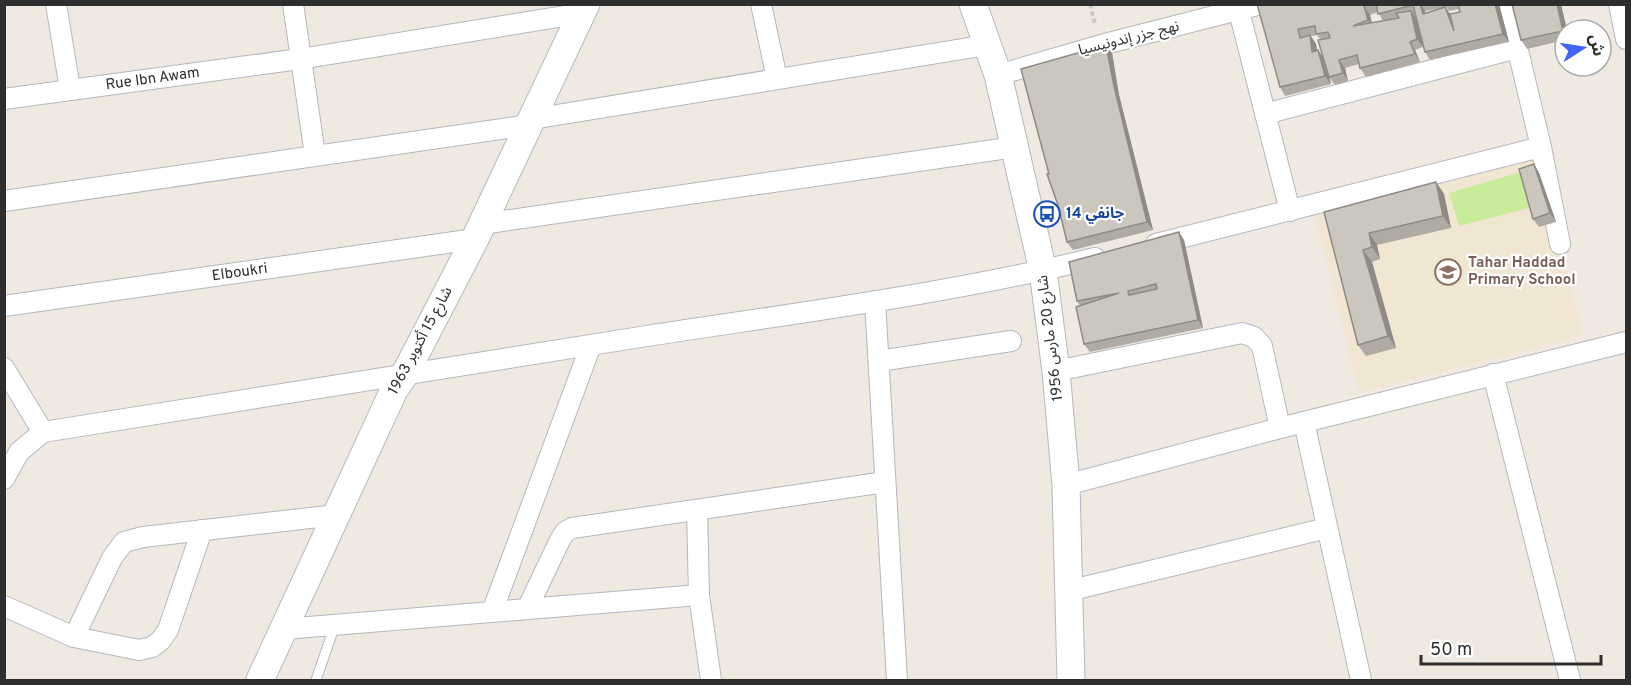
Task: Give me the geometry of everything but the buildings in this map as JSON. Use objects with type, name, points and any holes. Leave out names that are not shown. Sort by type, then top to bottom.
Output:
[{"type":"street","points":[[56,4],[70,89]]},
{"type":"street","points":[[293,4],[315,155]]},
{"type":"street","points":[[761,4],[777,79]]},
{"type":"street","name":"شارع 20 مارس 1956","points":[[973,4],[998,75],[1043,271],[1056,371],[1066,485],[1071,681]]},
{"type":"street","name":"نهج جزر إندونيسيا","points":[[998,75],[1200,13],[1239,11],[1262,4]]},
{"type":"street","points":[[1507,4],[1560,244]]},
{"type":"street","points":[[1619,4],[1626,39]]},
{"type":"street","name":"Rue Ibn Awam","points":[[4,99],[300,59],[585,9]]},
{"type":"street","name":"شارع 15 أكتوبر 1963","points":[[260,681],[394,390],[405,374],[478,231],[585,9]]},
{"type":"street","points":[[1239,11],[1290,211]]},
{"type":"street","points":[[4,201],[530,122],[987,45]]},
{"type":"street","points":[[1265,114],[1517,48]]},
{"type":"street","name":"Elboukri","points":[[4,306],[1015,147]]},
{"type":"street","points":[[1133,249],[1540,147]]},
{"type":"street","points":[[4,479],[19,452],[44,432],[875,301],[1043,271],[1111,255]]},
{"type":"street","points":[[875,301],[897,681]]},
{"type":"street","points":[[1056,371],[1242,333],[1254,337],[1262,346],[1280,428]]},
{"type":"street","points":[[879,361],[1011,341]]},
{"type":"street","points":[[1066,485],[1280,428],[1626,342]]},
{"type":"street","points":[[492,612],[591,345]]},
{"type":"street","points":[[4,368],[44,432]]},
{"type":"street","points":[[1492,374],[1570,681]]},
{"type":"street","points":[[1304,422],[1361,681]]},
{"type":"street","points":[[527,609],[565,532],[572,528],[885,482]]},
{"type":"street","points":[[697,510],[699,595],[711,681]]},
{"type":"street","points":[[74,637],[112,558],[124,542],[143,537],[336,515]]},
{"type":"street","points":[[1068,591],[1327,528]]},
{"type":"street","points":[[4,606],[74,637],[139,650],[152,647],[168,630],[202,530]]},
{"type":"street","points":[[284,630],[699,595]]},
{"type":"lane","points":[[316,681],[335,625]]},
{"type":"shaded area","name":"Tahar Haddad Primary School","points":[[1538,153],[1583,336],[1359,393],[1313,208]]},
{"type":"green space","points":[[1521,172],[1533,207],[1459,226],[1449,193]]},
{"type":"place","name":"14 جانفي","points":[[1047,214]]},
{"type":"place","name":"Tahar Haddad Primary School","points":[[1448,272]]}]
